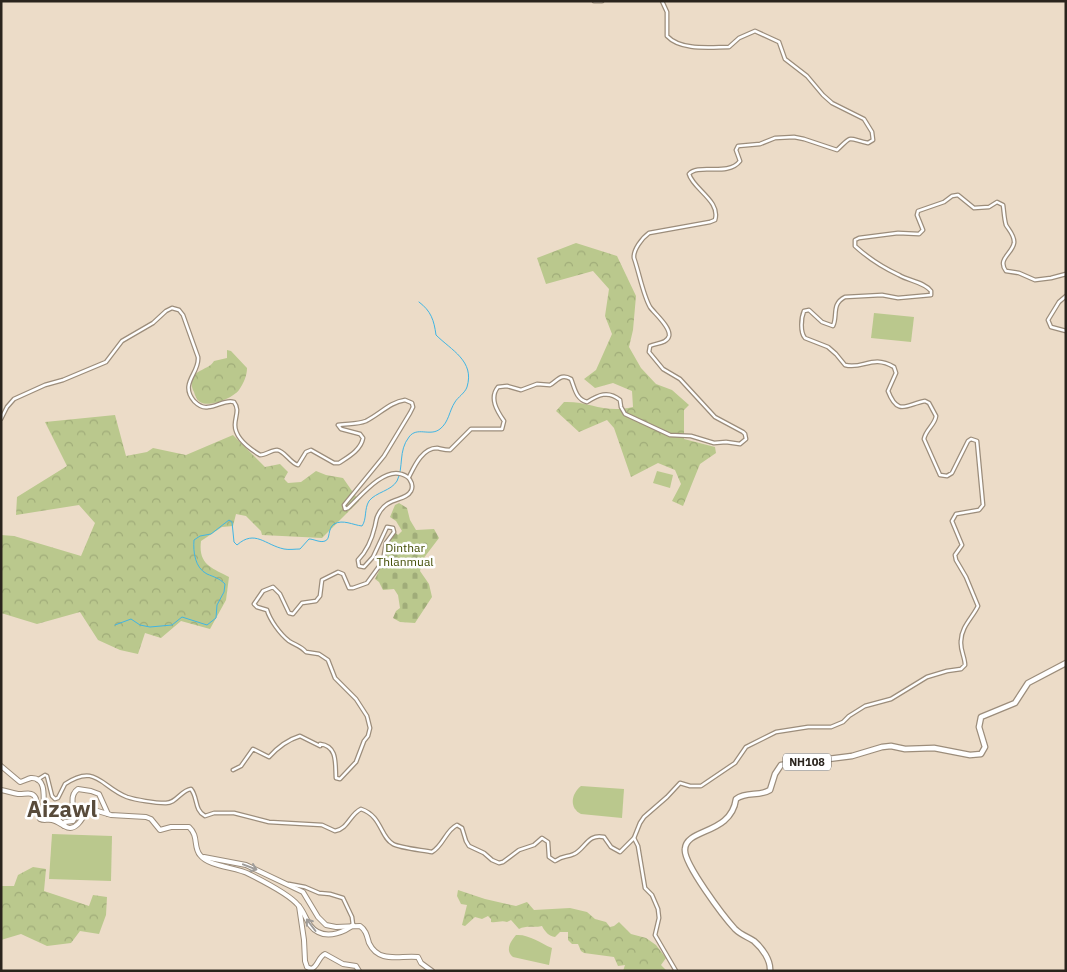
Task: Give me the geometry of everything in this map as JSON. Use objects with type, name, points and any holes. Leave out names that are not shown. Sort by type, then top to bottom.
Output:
[{"type":"highway","name":"NH108","points":[[770,971],[768,959],[759,946],[735,928],[696,876],[685,854],[685,846],[689,840],[724,822],[732,813],[736,798],[744,794],[761,794],[770,790],[775,774],[781,765],[852,756],[891,746],[905,749],[934,748],[970,755],[981,754],[985,747],[979,727],[981,717],[1015,703],[1028,683],[1066,663]]},
{"type":"main road","points":[[1,766],[20,782],[33,778],[37,780],[44,789],[44,812],[58,819],[64,826]]},
{"type":"main road","points":[[64,826],[65,822],[73,821],[76,816],[72,804],[73,794],[78,789],[99,794],[108,814]]},
{"type":"main road","points":[[1,790],[33,795],[37,800],[37,812],[40,819],[53,820],[70,828],[75,827],[87,811],[91,809],[97,809],[108,814],[146,816],[160,830],[171,826],[190,827],[196,836],[198,850],[202,857],[249,874],[299,905],[312,928],[317,932],[323,934],[346,932],[354,925]]},
{"type":"main road","points":[[202,857],[246,864],[288,884],[305,894],[318,918],[324,924],[333,927],[354,925],[363,927],[370,945],[378,954],[390,958],[418,957],[421,963],[432,971]]},
{"type":"main road","points":[[299,905],[307,967],[313,969],[325,954],[343,964],[356,966],[359,971]]},
{"type":"street","points":[[594,1],[602,1]]},
{"type":"street","points":[[408,477],[414,464],[420,458],[433,449],[450,450],[471,429],[502,429],[504,421],[496,410],[494,401],[495,391],[498,387],[507,386],[519,390],[537,384],[550,385],[560,377],[567,377],[571,380],[575,393],[582,400],[587,402],[602,394],[614,396],[620,400],[625,414],[670,435],[691,436],[714,443],[740,444],[746,439],[743,432],[715,417],[680,379],[663,369],[649,352],[650,346],[665,341],[669,337],[669,332],[659,316],[650,307],[634,253],[644,236],[649,233],[715,220],[716,216],[713,206],[689,174],[694,170],[734,167],[740,162],[736,150],[738,146],[760,144],[775,138],[794,137],[837,150],[849,138],[868,143],[873,140],[873,135],[864,119],[832,102],[815,87],[807,76],[785,59],[779,42],[755,31],[739,38],[729,48],[707,48],[680,44],[667,36],[667,12],[662,1]]},
{"type":"street","points":[[37,780],[45,775],[47,776],[52,796],[55,800],[58,798],[64,784],[82,776],[100,779],[128,797],[164,803],[172,802],[191,788],[194,792],[198,810],[205,816],[214,813],[234,813],[269,822],[322,825],[335,831],[343,828],[357,811],[361,809],[378,821],[388,840],[394,845],[432,852],[439,847],[453,827],[457,825],[462,828],[469,846],[499,863],[542,838],[548,842],[548,857],[556,861],[563,856],[574,854],[589,839],[596,836],[604,837],[611,847],[620,852],[634,838],[640,822],[680,783],[697,787],[701,786],[732,765],[743,750],[751,744],[776,732],[808,727],[826,728],[843,722],[865,706],[888,700],[927,677],[961,669],[965,665],[961,638],[969,619],[978,606],[966,577],[956,560],[955,555],[962,545],[952,521],[953,516],[956,514],[979,510],[983,505],[977,442],[971,439],[968,442],[952,473],[947,476],[940,475],[924,439],[928,428],[936,421],[936,416],[929,403],[925,401],[912,406],[899,406],[893,402],[888,391],[896,373],[894,367],[876,361],[852,366],[845,365],[828,347],[807,339],[802,335],[802,316],[804,311],[809,310],[822,322],[833,326],[835,308],[845,296],[882,295],[904,298],[930,295],[931,291],[926,286],[898,275],[864,253],[855,246],[856,240],[891,234],[920,234],[923,227],[917,215],[918,211],[958,195],[974,208],[989,207],[997,202],[1003,205],[1006,223],[1015,242],[1003,261],[1006,271],[1019,273],[1035,280],[1066,274]]},
{"type":"street","points":[[1066,296],[1059,302],[1048,323],[1054,328],[1066,331]]},
{"type":"street","points":[[1,419],[7,407],[18,397],[106,362],[122,341],[153,323],[170,309],[176,308],[183,315],[198,357],[198,364],[190,380],[189,391],[191,396],[203,407],[212,407],[229,401],[234,402],[238,409],[235,424],[237,435],[262,455],[279,451],[298,465],[306,452],[311,450],[334,463],[339,463],[358,449],[363,438],[360,434],[341,429],[338,425],[354,425],[364,422],[392,403],[406,400],[413,405],[384,456],[344,504],[345,509],[348,508],[378,480],[390,473],[397,473],[408,477],[412,484],[411,490],[407,495],[388,502],[377,516],[369,546],[358,560],[359,566],[364,567],[373,557],[385,529],[389,527],[394,532],[386,543],[383,561],[367,583],[349,588],[343,574],[338,572],[322,580],[320,596],[316,601],[302,603],[293,614],[289,613],[280,594],[273,587],[263,591],[254,604],[266,610],[289,640],[301,646],[306,652],[319,654],[328,660],[335,678],[360,704],[368,716],[370,728],[356,762],[340,779],[336,778],[335,758],[331,749],[326,745],[320,744],[320,746],[300,736],[280,746],[269,757],[254,749],[241,766],[232,770]]},
{"type":"street","points":[[634,838],[638,846],[645,888],[652,895],[659,913],[655,935],[676,971]]},
{"type":"street","points":[[288,884],[305,887],[319,894],[330,894],[343,898],[354,925]]},
{"type":"street","points":[[343,927],[346,932]]},
{"type":"green space","points":[[576,243],[617,256],[636,296],[633,330],[629,347],[641,368],[656,384],[672,390],[689,405],[684,410],[684,439],[715,447],[716,453],[700,464],[683,506],[672,501],[681,484],[675,470],[658,463],[631,477],[614,428],[607,420],[579,432],[556,411],[564,402],[582,403],[614,409],[633,407],[632,391],[613,383],[595,388],[584,379],[596,370],[612,334],[605,316],[609,289],[593,271],[546,284],[537,258]]},
{"type":"green space","points":[[874,313],[914,317],[911,342],[871,338]]},
{"type":"green space","points":[[227,350],[231,351],[247,368],[246,376],[236,393],[215,403],[204,404],[196,398],[192,388],[193,377],[214,361],[227,358]]},
{"type":"green space","points":[[115,415],[126,456],[147,452],[153,448],[186,455],[233,435],[265,467],[280,464],[288,472],[284,479],[288,483],[301,482],[316,471],[343,478],[359,501],[322,538],[262,535],[261,531],[246,516],[236,514],[233,526],[222,527],[201,541],[204,561],[212,568],[229,577],[226,600],[210,629],[181,621],[161,638],[145,633],[138,654],[120,650],[98,640],[80,612],[37,624],[1,613],[1,535],[14,536],[81,556],[95,523],[79,505],[16,515],[17,497],[67,466],[45,422]]},
{"type":"green space","points":[[657,471],[673,475],[670,488],[653,483]]},
{"type":"green space","name":"Dinthar Thlanmual","points":[[399,503],[407,508],[410,520],[416,530],[434,529],[439,538],[423,559],[420,571],[429,584],[432,597],[415,623],[400,622],[393,618],[396,611],[400,608],[398,595],[394,589],[383,590],[375,579],[385,559],[387,543],[395,532],[398,535],[402,531],[396,521],[390,517],[395,505]]},
{"type":"green space","points":[[581,786],[624,789],[622,818],[581,814],[577,811],[573,805],[573,797]]},
{"type":"green space","points":[[52,834],[112,836],[111,881],[49,879]]},
{"type":"green space","points":[[33,867],[46,869],[44,891],[89,906],[93,895],[107,897],[106,915],[99,934],[80,931],[71,943],[47,946],[21,934],[1,940],[1,886],[14,886],[18,875]]},
{"type":"green space","points":[[458,890],[516,906],[527,902],[534,910],[570,908],[587,912],[595,919],[606,922],[610,927],[619,922],[631,934],[646,938],[656,945],[666,958],[661,965],[667,971],[623,971],[625,965],[618,966],[614,957],[584,953],[578,944],[572,944],[568,940],[568,932],[560,932],[555,937],[547,933],[542,926],[519,929],[511,920],[507,922],[491,922],[488,916],[482,919],[475,917],[465,926],[462,925],[467,905],[461,904],[457,896]]},
{"type":"green space","points":[[516,935],[530,937],[552,948],[549,965],[513,957],[509,949],[510,943]]},
{"type":"waterway","points":[[115,625],[131,619],[140,625],[150,627],[172,625],[182,617],[207,625],[216,618],[217,605],[224,592],[225,584],[207,574],[197,564],[194,540],[200,536],[211,534],[229,520],[232,522],[234,542],[237,545],[243,540],[255,538],[284,549],[300,549],[309,539],[325,541],[332,526],[337,523],[344,522],[362,526],[369,501],[397,481],[403,448],[409,437],[416,432],[432,432],[440,429],[455,402],[467,387],[469,378],[465,363],[455,351],[436,335],[431,316],[419,302]]},
{"type":"district","name":"Aizawl","points":[[62,808]]}]
